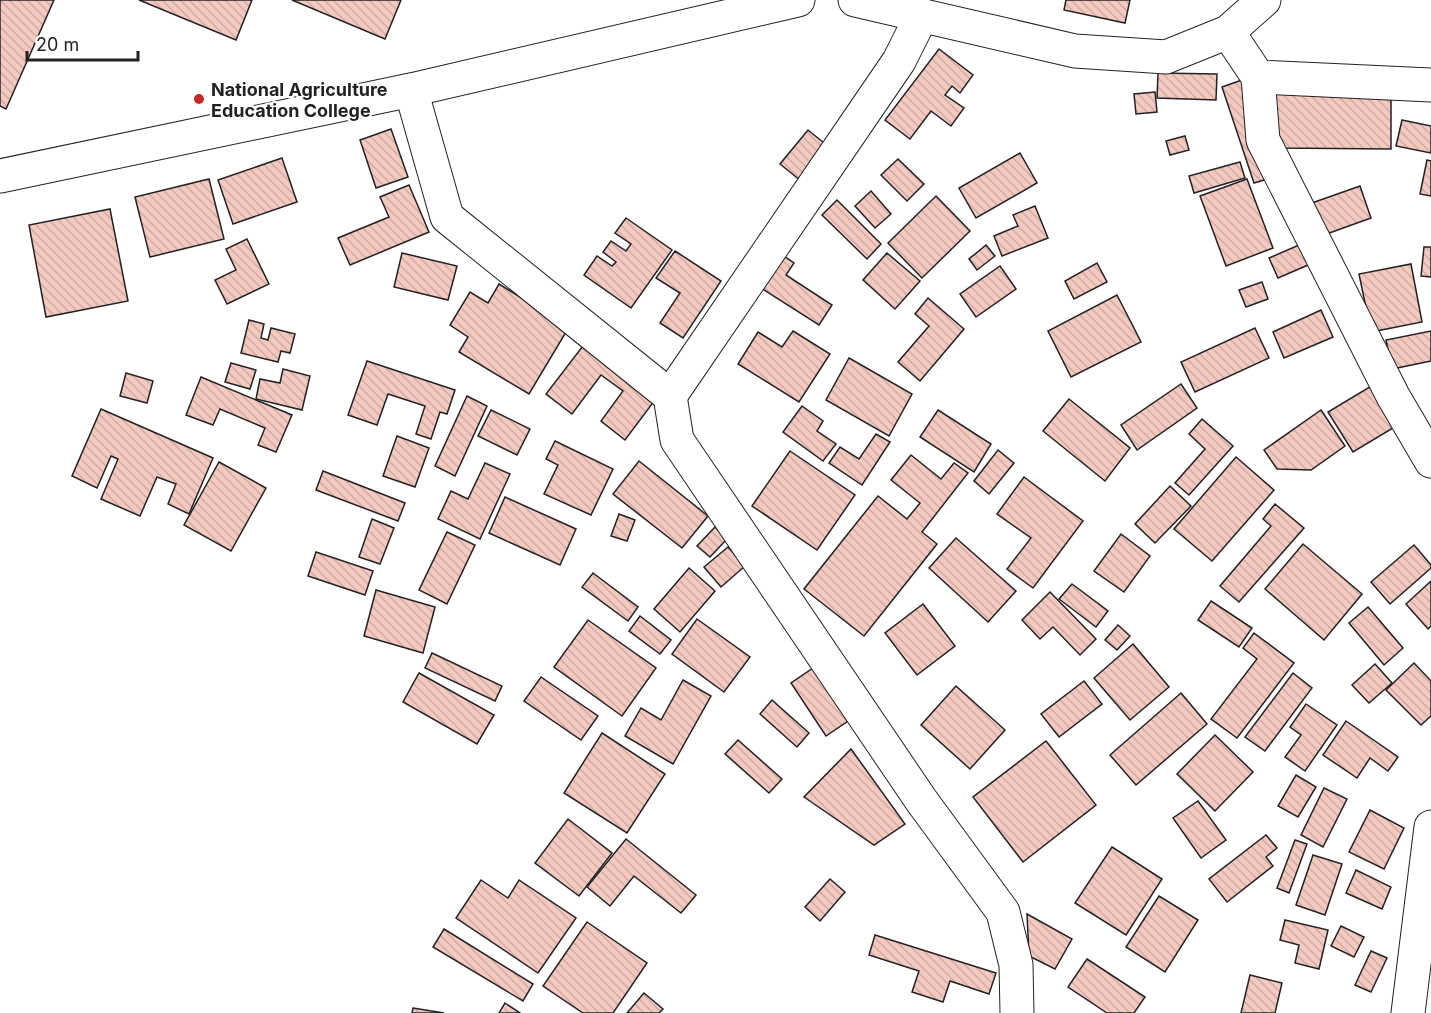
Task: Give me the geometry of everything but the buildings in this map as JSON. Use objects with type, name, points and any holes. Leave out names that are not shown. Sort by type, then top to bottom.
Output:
[{"type":"street","points":[[0,176],[411,90],[798,0]]},
{"type":"street","points":[[855,0],[1075,51],[1166,57],[1228,32],[1264,0]]},
{"type":"street","points":[[670,396],[899,61],[922,15]]},
{"type":"street","points":[[1228,32],[1258,77],[1263,140],[1393,396],[1431,461]]},
{"type":"street","points":[[1258,77],[1431,86]]},
{"type":"street","points":[[411,90],[447,218],[670,396],[677,440],[921,800],[1003,912],[1016,965],[1017,1013]]},
{"type":"street","points":[[1408,1013],[1431,827]]},
{"type":"place","name":"National Agriculture Education College","points":[[199,99]]}]
